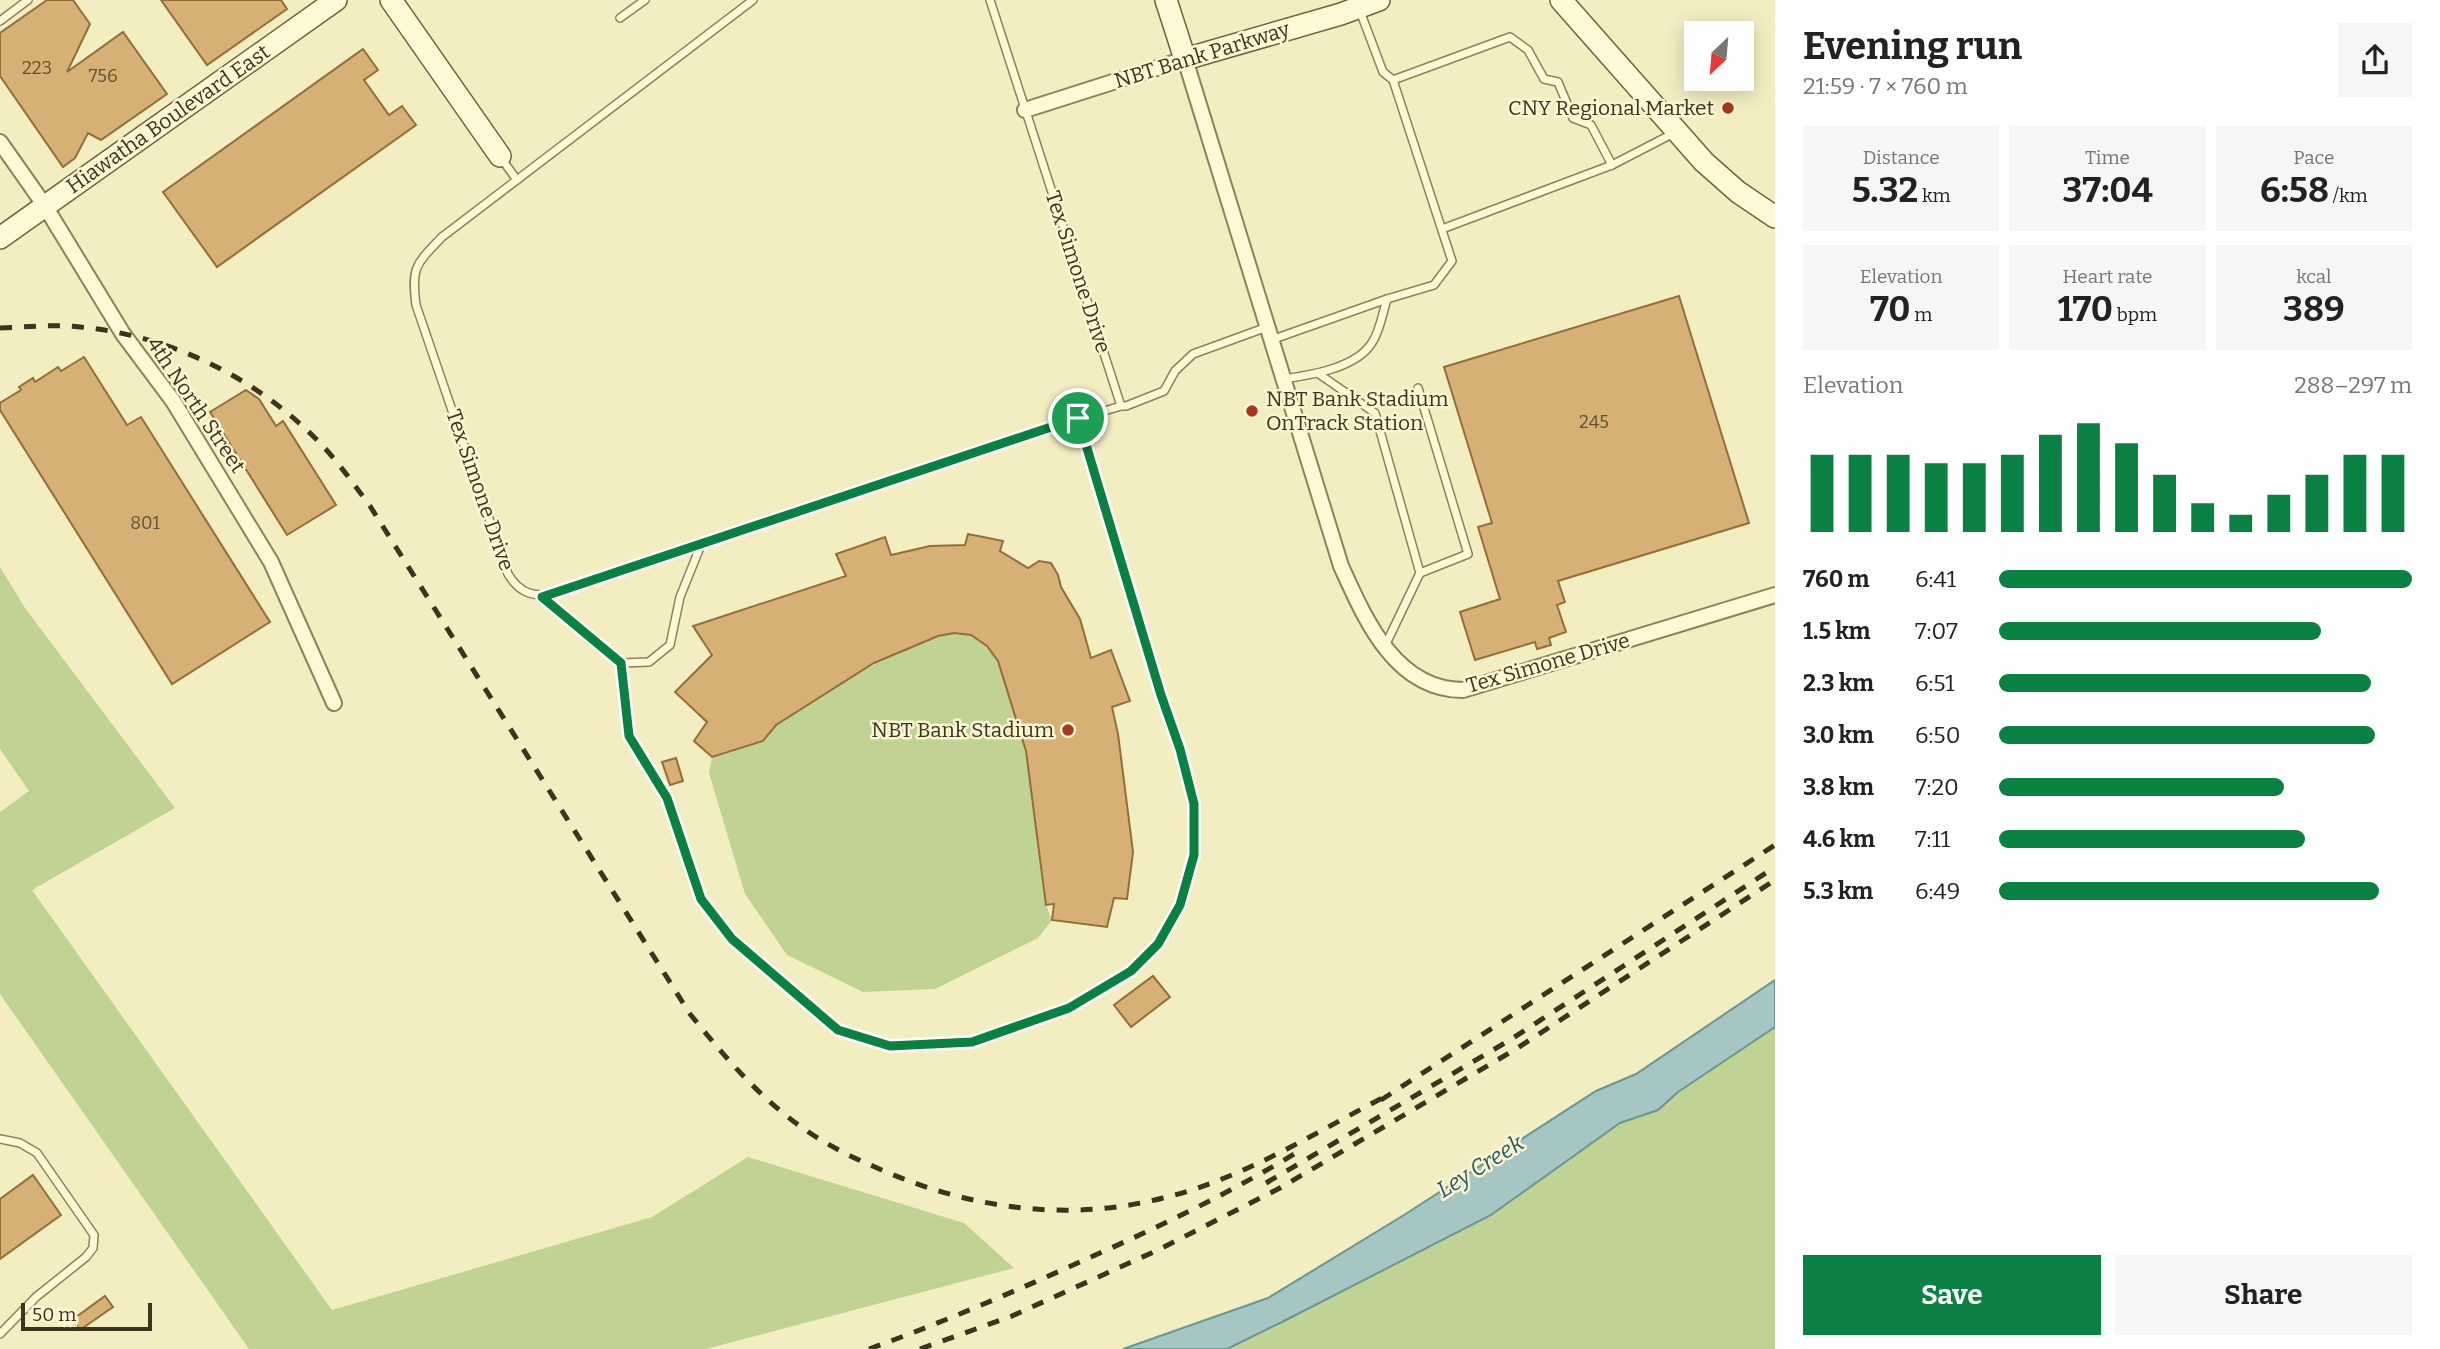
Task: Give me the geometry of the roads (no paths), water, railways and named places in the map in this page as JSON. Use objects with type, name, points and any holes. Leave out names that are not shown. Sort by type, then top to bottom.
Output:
[{"type":"street","name":"Hiawatha Boulevard East","points":[[0,238],[336,0]]},
{"type":"street","points":[[391,0],[500,156]]},
{"type":"street","name":"Tex Simone Drive","points":[[1166,0],[1340,566],[1362,613],[1385,647],[1412,675],[1435,687],[1463,690],[1775,595]]},
{"type":"street","name":"NBT Bank Parkway","points":[[1025,110],[1379,0]]},
{"type":"street","points":[[1561,0],[1704,162],[1730,185],[1775,217]]},
{"type":"street","name":"4th North Street","points":[[0,142],[46,206],[123,334],[173,401],[271,562],[334,704]]},
{"type":"lane","points":[[0,21],[28,0]]},
{"type":"lane","points":[[620,18],[645,0]]},
{"type":"lane","points":[[500,156],[517,180],[753,0]]},
{"type":"lane","name":"Tex Simone Drive","points":[[990,0],[1121,406]]},
{"type":"lane","points":[[542,597],[1078,418],[1126,407],[1164,391],[1175,371],[1193,354],[1434,285],[1452,261],[1393,80],[1383,72],[1359,7]]},
{"type":"lane","points":[[1393,80],[1510,37],[1528,50],[1544,79],[1559,82],[1573,118],[1591,125],[1612,164]]},
{"type":"lane","points":[[1442,229],[1612,164],[1677,131]]},
{"type":"lane","name":"Tex Simone Drive","points":[[517,180],[442,237],[421,260],[412,277],[416,305],[508,574],[514,585],[531,595],[542,597]]},
{"type":"lane","points":[[1283,380],[1319,374],[1357,358],[1373,341],[1387,299]]},
{"type":"lane","points":[[1319,374],[1375,414],[1420,573],[1385,647]]},
{"type":"lane","points":[[1418,388],[1468,554],[1420,573]]},
{"type":"lane","points":[[621,663],[629,736],[667,798],[701,899],[732,939],[838,1030],[890,1046],[972,1042],[1069,1008],[1131,971],[1158,944],[1180,905],[1194,855],[1194,804],[1180,749],[1157,682],[1078,418]]},
{"type":"lane","points":[[542,597],[621,663],[649,662],[670,645],[680,597],[701,545]]},
{"type":"lane","points":[[0,1139],[20,1143],[37,1153],[94,1235],[93,1248],[86,1257],[36,1297],[0,1334]]},
{"type":"water","name":"Ley Creek","points":[[1775,980],[1775,1027],[1678,1092],[1658,1110],[1620,1123],[1491,1215],[1227,1349],[1123,1349],[1268,1298],[1404,1215],[1596,1091],[1636,1074]]},
{"type":"railway","points":[[0,328],[80,327],[112,331],[176,349],[206,362],[263,394],[313,436],[370,506],[690,1014],[748,1081],[798,1125],[830,1145],[909,1181],[980,1201],[1053,1210],[1126,1206],[1193,1190],[1222,1179],[1388,1095]]},
{"type":"railway","points":[[1381,1100],[1775,845]]},
{"type":"railway","points":[[1266,1183],[1510,1040],[1775,867]]},
{"type":"railway","points":[[920,1349],[1012,1316],[1158,1250],[1280,1188],[1516,1049],[1775,880]]},
{"type":"railway","points":[[869,1349],[981,1305],[1145,1232],[1226,1193],[1304,1148]]},
{"type":"place","name":"CNY Regional Market","points":[[1728,108]]},
{"type":"place","name":"NBT Bank Stadium OnTrack Station","points":[[1252,411]]},
{"type":"place","name":"NBT Bank Stadium","points":[[1068,730]]}]
